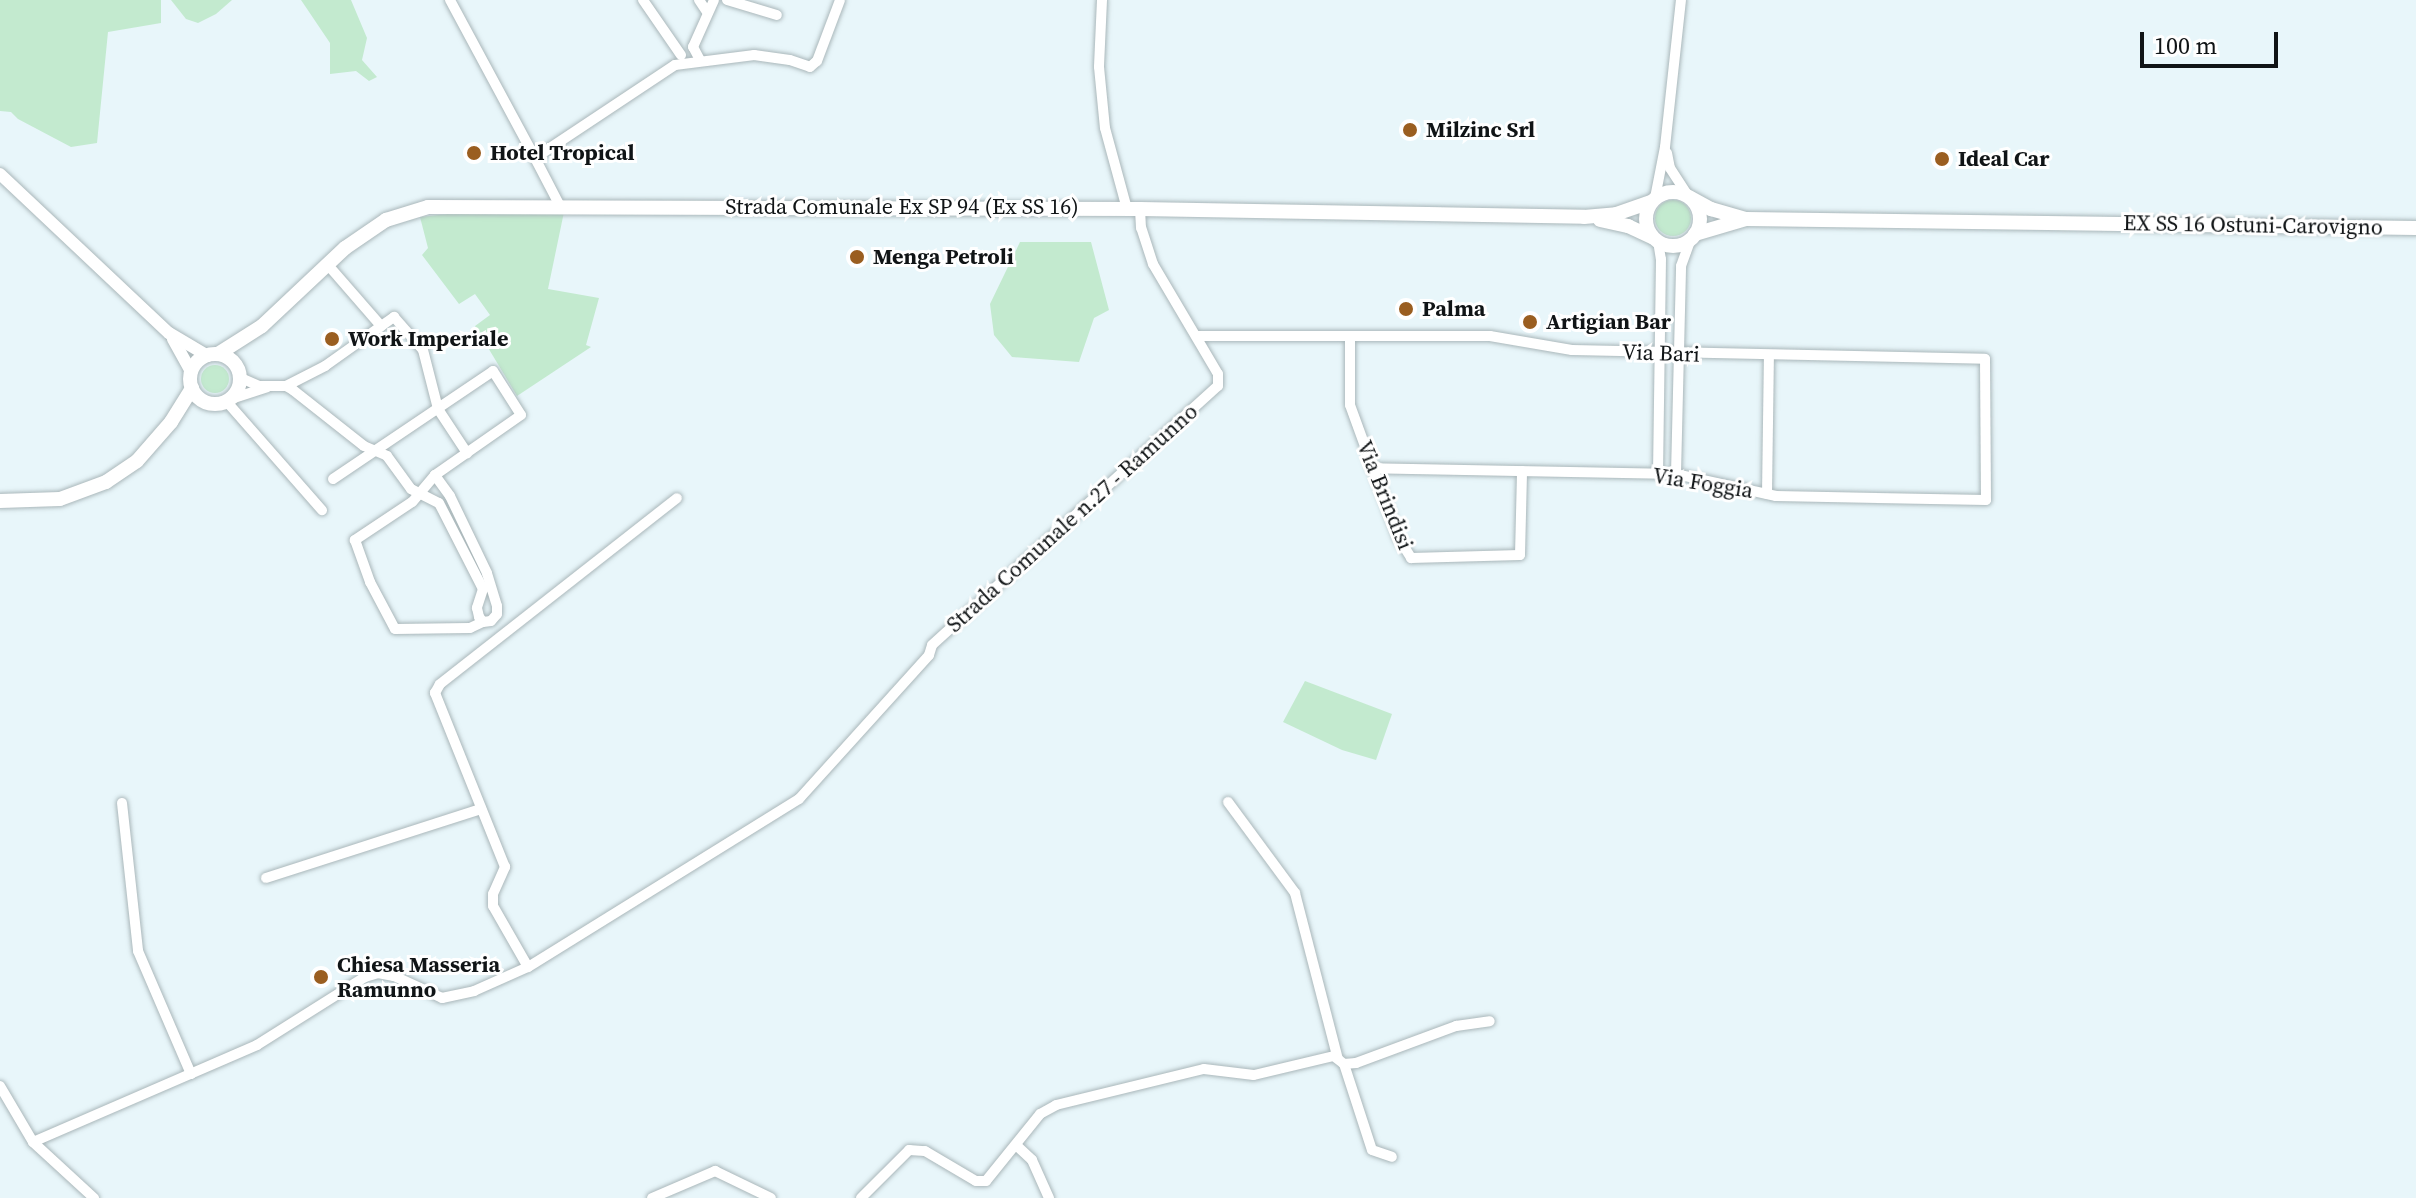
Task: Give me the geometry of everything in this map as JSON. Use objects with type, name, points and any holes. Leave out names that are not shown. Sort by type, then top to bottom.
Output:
[{"type":"main road","points":[[1672,192],[1711,209],[1746,219],[1693,236],[1675,246],[1656,240],[1646,225],[1653,200],[1672,192]]},
{"type":"main road","points":[[1690,198],[1700,219],[1693,236]]},
{"type":"main road","name":"Strada Comunale Ex SP 94 (Ex SS 16)","points":[[213,355],[262,326],[328,265],[376,227],[407,211],[428,207],[1134,209],[1584,217],[1616,214],[1653,200]]},
{"type":"main road","name":"Strada Comunale Ex SP 94 (Ex SS 16)","points":[[1584,217],[1628,226],[1656,240]]},
{"type":"main road","name":"EX SS 16 Ostuni-Carovigno","points":[[1746,219],[2416,228]]},
{"type":"main road","name":"Strada Comunale Ex SP 94 (Ex SS 16)","points":[[239,373],[262,326]]},
{"type":"main road","points":[[0,501],[60,499],[106,482],[137,461],[171,422],[192,388],[191,372],[213,355],[239,373],[229,401],[205,402],[171,422]]},
{"type":"main road","points":[[192,388],[205,402]]},
{"type":"street","points":[[450,0],[560,206]]},
{"type":"street","points":[[643,0],[678,60]]},
{"type":"street","points":[[699,0],[707,12]]},
{"type":"street","points":[[535,158],[693,47],[714,0]]},
{"type":"street","points":[[727,0],[777,15]]},
{"type":"street","points":[[678,60],[754,55],[790,60],[810,67],[817,61],[840,0]]},
{"type":"street","points":[[1102,0],[1099,67],[1105,128],[1153,264],[1197,336]]},
{"type":"street","points":[[1653,200],[1665,147],[1681,0]]},
{"type":"street","points":[[693,47],[700,60]]},
{"type":"street","points":[[1665,147],[1670,168],[1690,198]]},
{"type":"street","points":[[0,174],[169,333],[213,355]]},
{"type":"street","points":[[1676,474],[1681,266],[1693,236]]},
{"type":"street","points":[[1656,240],[1658,474]]},
{"type":"street","points":[[328,265],[381,326]]},
{"type":"street","points":[[239,373],[259,386],[286,386],[325,366],[394,317],[423,350],[438,409],[467,453]]},
{"type":"street","points":[[169,333],[191,372]]},
{"type":"street","name":"Via Bari","points":[[1197,336],[1490,336],[1572,350],[1985,359],[1986,500]]},
{"type":"street","name":"Strada Comunale n.27 - Ramunno","points":[[33,1142],[257,1045],[365,977],[378,973],[394,976],[442,998],[474,991],[528,967],[799,799],[919,667],[932,645],[1218,386],[1219,381],[1197,336]]},
{"type":"street","name":"Via Brindisi","points":[[1350,336],[1350,405],[1398,537],[1411,558],[1520,555],[1522,471]]},
{"type":"street","points":[[1767,494],[1769,355]]},
{"type":"street","points":[[333,479],[493,371],[521,415],[435,475],[412,502],[355,540],[370,582],[395,629],[470,628],[497,614],[487,573],[450,496],[435,475]]},
{"type":"street","points":[[273,385],[229,401],[322,510]]},
{"type":"street","points":[[286,386],[364,446],[387,456],[411,489],[439,503],[483,589],[477,608],[483,622]]},
{"type":"street","name":"Via Foggia","points":[[1372,468],[1676,474],[1767,494],[1986,500]]},
{"type":"street","points":[[528,967],[493,906],[493,894],[505,867],[435,693],[440,684],[677,498]]},
{"type":"street","points":[[1228,802],[1295,893],[1341,1061],[1372,1150],[1392,1157]]},
{"type":"street","points":[[122,803],[138,951],[191,1074]]},
{"type":"street","points":[[266,878],[481,809]]},
{"type":"street","points":[[861,1198],[909,1150],[925,1151],[976,1181],[986,1181],[1040,1114],[1056,1105],[1204,1069],[1254,1075],[1334,1056],[1341,1061],[1356,1063],[1456,1026],[1490,1021]]},
{"type":"street","points":[[0,1086],[33,1142],[94,1198]]},
{"type":"street","points":[[1016,1145],[1032,1160],[1049,1198]]},
{"type":"street","points":[[652,1198],[715,1171],[771,1198]]},
{"type":"green space","points":[[0,0],[161,0],[161,23],[108,32],[97,143],[71,147],[18,119],[11,112],[0,111]]},
{"type":"green space","points":[[171,0],[232,0],[216,14],[198,23],[186,19]]},
{"type":"green space","points":[[301,0],[351,0],[367,38],[362,60],[377,77],[369,81],[356,71],[330,74],[330,43]]},
{"type":"green space","points":[[1673,200],[1686,205],[1691,218],[1686,231],[1673,236],[1660,231],[1655,218],[1660,205]]},
{"type":"green space","points":[[466,212],[564,212],[548,289],[599,298],[586,345],[591,347],[517,396],[475,326],[490,315],[475,294],[459,304],[422,255],[428,248],[420,217]]},
{"type":"green space","points":[[1020,242],[1091,242],[1109,310],[1094,318],[1079,362],[1012,357],[994,335],[990,304]]},
{"type":"green space","points":[[215,365],[225,369],[229,379],[225,389],[215,393],[205,389],[201,379],[205,369]]},
{"type":"green space","points":[[1305,681],[1392,714],[1376,760],[1342,750],[1283,722]]},
{"type":"place","name":"Milzinc Srl","points":[[1410,130]]},
{"type":"place","name":"Hotel Tropical","points":[[474,153]]},
{"type":"place","name":"Ideal Car","points":[[1942,159]]},
{"type":"place","name":"Menga Petroli","points":[[857,257]]},
{"type":"place","name":"Palma","points":[[1406,309]]},
{"type":"place","name":"Artigian Bar","points":[[1530,322]]},
{"type":"place","name":"Work Imperiale","points":[[332,339]]},
{"type":"place","name":"Chiesa Masseria Ramunno","points":[[321,977]]}]
